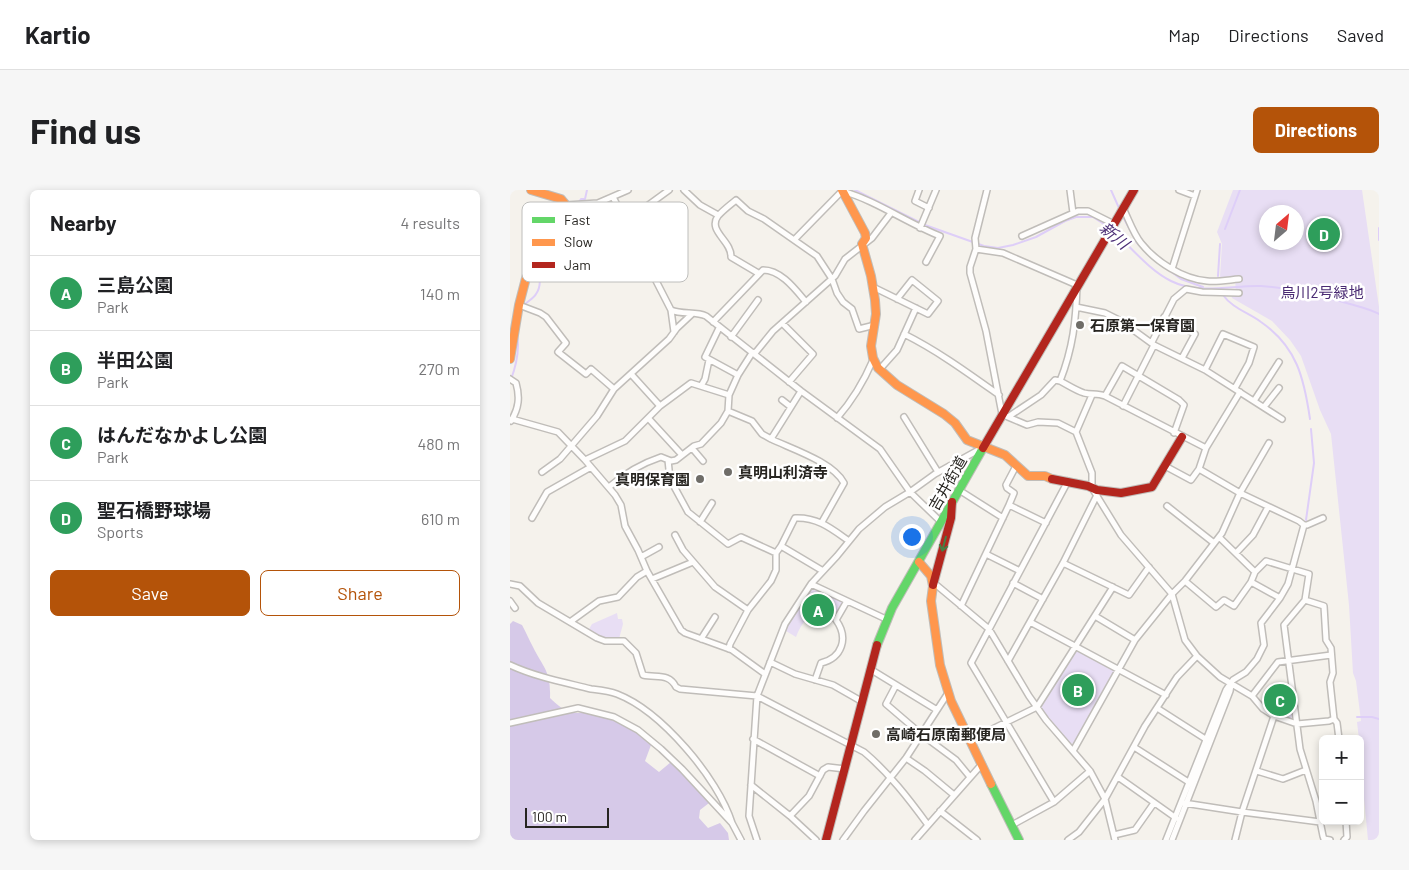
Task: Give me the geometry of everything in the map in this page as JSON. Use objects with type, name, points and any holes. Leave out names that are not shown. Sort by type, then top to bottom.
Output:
[{"type":"street","points":[[531,190],[561,199],[564,202]]},
{"type":"street","points":[[602,202],[628,190]]},
{"type":"street","points":[[654,202],[669,190]]},
{"type":"street","points":[[684,190],[700,205],[718,215]]},
{"type":"street","points":[[794,240],[842,190]]},
{"type":"street","points":[[842,190],[940,236],[926,262]]},
{"type":"street","points":[[842,190],[866,238],[862,244],[876,309],[871,351],[873,360],[894,383],[953,421],[962,436],[967,440],[983,448],[992,449],[1005,455],[1028,476],[1045,476],[1058,482],[1068,481],[1094,491],[1122,494],[1152,487],[1165,466],[1178,435],[1184,405],[1179,400],[1122,366],[1105,396]]},
{"type":"street","points":[[920,190],[915,201],[929,208]]},
{"type":"street","points":[[920,228],[936,190]]},
{"type":"street","points":[[986,190],[975,238],[976,249],[970,273],[986,331],[1005,416]]},
{"type":"street","points":[[1070,190],[1072,212]]},
{"type":"street","name":"吉井街道","points":[[826,840],[874,652],[888,620],[952,502],[983,448],[1005,416],[1077,285],[1134,190]]},
{"type":"street","points":[[1179,190],[1195,196]]},
{"type":"street","points":[[1172,269],[1197,190]]},
{"type":"street","points":[[613,197],[615,202]]},
{"type":"street","points":[[758,274],[731,258],[732,250],[715,228],[715,221],[718,215],[736,200],[817,256],[832,279],[837,292],[852,309],[859,329],[874,325]]},
{"type":"street","points":[[1123,208],[1143,245],[1155,257],[1172,269],[1192,278],[1216,281],[1238,279]]},
{"type":"street","points":[[1022,236],[1072,212],[1088,211],[1114,224]]},
{"type":"street","points":[[608,487],[625,473],[643,463],[661,457],[668,460],[676,460],[701,444],[721,422],[728,411],[729,395],[738,375],[752,354],[756,352],[773,331],[832,279],[845,259],[872,238],[891,214]]},
{"type":"street","points":[[976,249],[1003,253],[1077,285],[1073,338],[1069,358],[1060,381]]},
{"type":"street","points":[[713,322],[763,270],[771,270],[790,284],[806,302]]},
{"type":"street","points":[[1123,406],[1139,375],[1164,317],[1174,299],[1186,289],[1192,278]]},
{"type":"street","points":[[873,288],[928,314],[938,301],[912,280],[897,299]]},
{"type":"street","points":[[510,359],[527,282]]},
{"type":"street","points":[[656,282],[671,310],[674,333]]},
{"type":"street","points":[[1186,289],[1202,292],[1239,293]]},
{"type":"street","points":[[731,337],[758,300]]},
{"type":"street","points":[[522,306],[546,317],[566,343],[558,352],[586,374],[591,369],[614,389]]},
{"type":"street","points":[[1076,307],[1105,312],[1153,344],[1205,370],[1282,419]]},
{"type":"street","points":[[880,369],[897,350],[916,308]]},
{"type":"street","points":[[671,310],[678,313],[702,314],[752,354],[880,449],[910,492],[941,522]]},
{"type":"street","points":[[542,472],[560,459],[597,416],[614,389],[693,314]]},
{"type":"street","points":[[1164,317],[1195,334],[1182,358]]},
{"type":"street","points":[[782,323],[812,354],[789,382]]},
{"type":"street","points":[[719,328],[705,357],[738,375]]},
{"type":"street","points":[[904,334],[956,364],[999,395]]},
{"type":"street","points":[[1165,466],[1191,480],[1237,390],[1254,347],[1223,334],[1205,370]]},
{"type":"street","points":[[701,386],[705,379],[709,360]]},
{"type":"street","points":[[837,418],[851,401],[873,360]]},
{"type":"street","points":[[1254,401],[1280,362]]},
{"type":"street","points":[[631,374],[660,406]]},
{"type":"street","points":[[510,379],[516,383],[519,395],[511,420],[558,432],[608,487],[621,505],[625,526],[647,571],[681,630],[730,649],[765,674]]},
{"type":"street","points":[[1005,416],[1041,395],[1055,380],[1081,392],[1105,396],[1206,448]]},
{"type":"street","points":[[585,460],[625,440],[670,397],[679,394],[691,383],[729,395]]},
{"type":"street","points":[[1264,407],[1279,388]]},
{"type":"street","points":[[771,439],[801,391]]},
{"type":"street","points":[[1076,432],[1092,395]]},
{"type":"street","points":[[782,400],[791,407]]},
{"type":"street","points":[[728,411],[752,421],[762,434],[810,456],[841,477],[844,483],[822,522]]},
{"type":"street","points":[[1005,416],[1027,425],[1038,422],[1058,423],[1076,432],[1092,473],[1094,491],[1121,535],[1172,594],[1185,640],[1197,656],[1220,677],[1252,696],[1263,710],[1274,716],[1297,724],[1334,719]]},
{"type":"street","points":[[904,417],[938,472]]},
{"type":"street","points":[[649,419],[682,455]]},
{"type":"street","points":[[1073,750],[1136,640],[1219,537],[1228,522],[1240,493],[1269,443]]},
{"type":"street","points":[[692,448],[703,461]]},
{"type":"street","points":[[758,840],[749,816],[757,696],[785,624],[811,584],[859,528],[885,507],[938,472],[983,448]]},
{"type":"street","points":[[668,460],[670,479],[688,512],[728,544],[741,537],[776,554]]},
{"type":"street","points":[[961,606],[1014,493],[1007,488],[1006,484],[1016,466]]},
{"type":"street","points":[[532,518],[547,492],[590,467]]},
{"type":"street","points":[[1198,469],[1240,493],[1304,525]]},
{"type":"street","points":[[1054,802],[970,663],[1068,481]]},
{"type":"street","points":[[959,490],[1003,518]]},
{"type":"street","points":[[1008,661],[1063,563],[1094,491]]},
{"type":"street","points":[[700,522],[712,502]]},
{"type":"street","points":[[952,502],[951,518],[933,585],[932,601],[940,664],[948,693],[1019,840]]},
{"type":"street","points":[[1009,505],[1046,522]]},
{"type":"street","points":[[1167,506],[1214,543]]},
{"type":"street","points":[[1236,553],[1253,535],[1268,507]]},
{"type":"street","points":[[730,649],[730,644],[748,610],[771,581],[776,570],[776,554],[796,518],[813,519],[822,522],[849,541]]},
{"type":"street","points":[[1304,525],[1323,518]]},
{"type":"street","points":[[1172,840],[1226,690],[1233,680],[1246,672],[1257,660],[1264,645],[1262,623],[1288,584],[1304,525]]},
{"type":"street","points":[[676,535],[683,550],[715,586],[748,610]]},
{"type":"street","points":[[1219,537],[1255,572]]},
{"type":"street","points":[[781,546],[823,571]]},
{"type":"street","points":[[641,557],[659,547]]},
{"type":"street","points":[[986,554],[1020,571]]},
{"type":"street","points":[[1185,581],[1216,607],[1224,600],[1234,606],[1251,582],[1255,572],[1266,561],[1309,574],[1305,600],[1284,625],[1300,749],[1319,817]]},
{"type":"street","points":[[652,579],[693,562]]},
{"type":"street","points":[[919,562],[931,576],[933,585],[988,629],[1037,707],[1090,771],[1105,799],[1114,837],[1135,830],[1154,803]]},
{"type":"street","points":[[1063,563],[1129,595],[1149,567]]},
{"type":"street","points":[[570,622],[599,602],[618,597],[637,577],[647,571]]},
{"type":"street","points":[[1251,582],[1280,598]]},
{"type":"street","points":[[1013,583],[1043,599]]},
{"type":"street","points":[[510,584],[520,586],[538,603],[583,631],[605,641],[624,642],[636,653],[643,675],[668,678],[680,689],[757,696],[864,752],[891,778],[928,825]]},
{"type":"street","points":[[811,584],[888,620]]},
{"type":"street","points":[[970,740],[1037,707],[1113,587]]},
{"type":"street","points":[[815,680],[821,663],[832,659],[843,644],[843,632],[836,620],[847,600]]},
{"type":"street","points":[[1305,600],[1324,606],[1326,640],[1331,648],[1333,673],[1330,682],[1334,719],[1338,723],[1339,735]]},
{"type":"street","points":[[510,601],[516,608]]},
{"type":"street","points":[[1095,616],[1136,640]]},
{"type":"street","points":[[701,639],[715,617]]},
{"type":"street","points":[[1030,622],[1166,695]]},
{"type":"street","points":[[1252,696],[1278,662],[1331,655]]},
{"type":"street","points":[[1068,840],[1079,832],[1105,799],[1157,708],[1177,677],[1197,656]]},
{"type":"street","points":[[770,662],[794,674],[833,685],[861,700]]},
{"type":"street","points":[[510,665],[530,674],[556,682],[616,694],[648,713],[694,757],[721,796],[741,840]]},
{"type":"street","points":[[870,669],[937,710]]},
{"type":"street","points":[[896,685],[886,704],[921,734],[956,760],[970,776]]},
{"type":"street","points":[[852,840],[845,838],[906,758],[948,693]]},
{"type":"street","points":[[510,722],[578,708],[614,717],[638,730],[661,749],[732,823]]},
{"type":"street","points":[[1157,708],[1209,741]]},
{"type":"street","points":[[1235,840],[1242,812],[1274,716]]},
{"type":"street","points":[[753,739],[820,776]]},
{"type":"street","points":[[1134,747],[1192,784]]},
{"type":"street","points":[[906,758],[954,795]]},
{"type":"street","points":[[915,840],[982,764]]},
{"type":"street","points":[[790,816],[809,796],[820,776],[828,767],[845,769]]},
{"type":"street","points":[[1256,771],[1283,779],[1306,770]]},
{"type":"street","points":[[1012,825],[1054,802],[1090,771]]},
{"type":"street","points":[[1118,777],[1178,819]]},
{"type":"street","points":[[751,785],[790,816],[816,840]]},
{"type":"street","points":[[1184,803],[1319,822]]},
{"type":"street","points":[[940,811],[977,840]]},
{"type":"street","points":[[1166,840],[1178,819]]},
{"type":"street","points":[[1321,825],[1324,838],[1330,840]]},
{"type":"street","points":[[1344,840],[1347,837],[1346,825]]},
{"type":"green space","name":"烏川2号緑地","points":[[1233,190],[1362,190],[1379,307],[1379,840],[1368,840],[1364,798],[1364,735],[1359,735],[1357,722],[1361,721],[1356,681],[1353,673],[1349,605],[1331,434],[1320,410],[1301,356],[1290,340],[1272,321],[1232,298],[1231,295],[1236,294],[1235,278],[1220,277],[1222,244],[1217,232]]},
{"type":"green space","points":[[812,589],[843,602],[843,605],[835,620],[821,614],[811,616],[802,624],[796,637],[786,631],[787,628],[785,627]]},
{"type":"green space","points":[[617,613],[618,619],[622,619],[623,624],[619,639],[605,640],[588,631],[592,624]]},
{"type":"green space","points":[[1079,651],[1114,672],[1074,744],[1070,743],[1041,707],[1075,652]]},
{"type":"green space","points":[[1289,692],[1294,719],[1292,721],[1265,706],[1273,693]]},
{"type":"shaded area","points":[[513,621],[522,625],[546,671],[550,698],[566,711],[585,713],[612,720],[637,733],[651,745],[645,761],[659,772],[671,762],[709,803],[700,810],[699,818],[708,828],[720,823],[728,833],[729,840],[510,840],[510,624]]},
{"type":"waterway","name":"新川","points":[[579,202],[581,199],[585,199],[587,190]]},
{"type":"waterway","name":"新川","points":[[855,190],[925,225],[984,246],[998,248],[1013,245],[1036,237],[1076,217],[1093,217],[1110,228]]},
{"type":"waterway","points":[[1111,190],[1119,208]]},
{"type":"waterway","points":[[1225,229],[1240,190]]},
{"type":"waterway","points":[[1122,215],[1141,247]]},
{"type":"waterway","points":[[1379,228],[1379,240]]},
{"type":"waterway","name":"新川","points":[[1113,231],[1155,271],[1171,281],[1182,285],[1193,288],[1261,286],[1284,289],[1328,298],[1365,308],[1379,314]]},
{"type":"waterway","points":[[1218,276],[1220,244]]},
{"type":"waterway","points":[[1150,256],[1181,279],[1203,287]]},
{"type":"waterway","name":"新川","points":[[524,305],[534,297],[539,289],[540,282]]},
{"type":"waterway","points":[[1223,295],[1231,303],[1273,332],[1291,353],[1297,364],[1305,390],[1310,419]]},
{"type":"waterway","name":"新川","points":[[510,382],[517,358],[517,333]]},
{"type":"waterway","points":[[1306,520],[1314,463],[1311,429]]},
{"type":"waterway","points":[[1357,717],[1379,719]]},
{"type":"waterway","points":[[1169,840],[1176,823]]},
{"type":"traffic: fast","points":[[877,645],[892,608],[983,448]]},
{"type":"traffic: fast","points":[[991,784],[1019,840]]},
{"type":"traffic: slow","points":[[531,190],[561,199],[564,202]]},
{"type":"traffic: slow","points":[[842,190],[865,233],[866,238],[862,244],[871,276],[876,314],[871,346],[873,358],[878,368],[897,385],[944,414],[955,423],[967,440],[1005,455],[1028,476],[1045,476],[1052,479]]},
{"type":"traffic: slow","points":[[510,359],[525,282]]},
{"type":"traffic: slow","points":[[919,562],[931,576],[933,586],[931,601],[940,665],[951,701],[991,784]]},
{"type":"traffic: jam","points":[[983,448],[1134,190]]},
{"type":"traffic: jam","points":[[1052,479],[1088,486],[1097,490],[1121,493],[1152,487],[1182,437]]},
{"type":"traffic: jam","points":[[933,585],[951,518],[952,502]]},
{"type":"traffic: jam","points":[[826,840],[877,645]]},
{"type":"place","name":"聖石橋野球場","points":[[1324,234]]},
{"type":"place","name":"石原第一保育園","points":[[1080,325]]},
{"type":"place","name":"真明山利済寺","points":[[728,472]]},
{"type":"place","name":"真明保育園","points":[[700,479]]},
{"type":"place","name":"三島公園","points":[[818,610]]},
{"type":"place","name":"半田公園","points":[[1078,690]]},
{"type":"place","name":"はんだなかよし公園","points":[[1280,700]]},
{"type":"place","name":"高崎石原南郵便局","points":[[876,734]]}]
